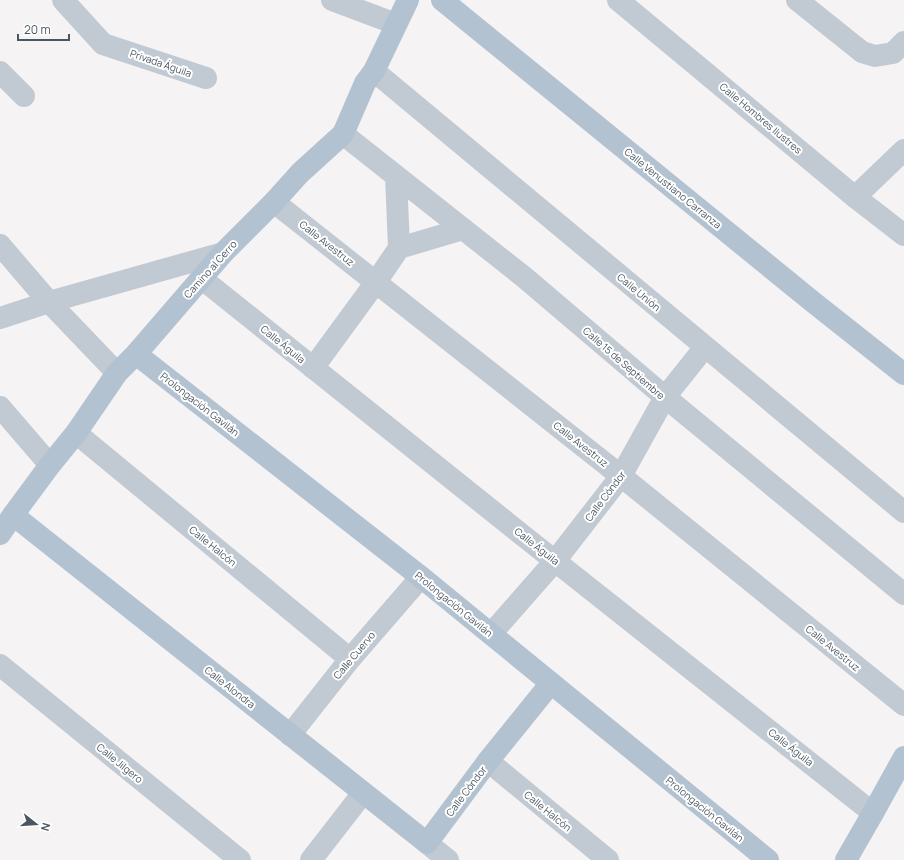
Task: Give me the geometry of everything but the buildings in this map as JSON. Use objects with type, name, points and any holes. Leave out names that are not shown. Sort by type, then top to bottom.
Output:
[{"type":"main road","name":"Camino al Cerro","points":[[0,534],[50,465],[76,433],[118,373],[223,253],[274,202],[300,173],[343,134],[365,83],[374,71],[408,0]]},
{"type":"main road","name":"Calle Venustiano Carranza","points":[[442,0],[794,287],[904,374]]},
{"type":"main road","name":"Prolongación Gavilán","points":[[136,354],[421,577],[768,860]]},
{"type":"main road","name":"Calle Alondra","points":[[13,515],[427,843]]},
{"type":"main road","name":"Calle Cóndor","points":[[427,843],[488,761],[551,683]]},
{"type":"main road","points":[[846,860],[874,813],[904,757]]},
{"type":"street","name":"Privada Águila","points":[[63,0],[104,44],[206,78]]},
{"type":"street","points":[[332,0],[396,24]]},
{"type":"street","name":"Calle Hombres Ilustres","points":[[618,0],[855,197],[904,235]]},
{"type":"street","points":[[797,0],[862,52],[875,56],[892,53],[904,42]]},
{"type":"street","name":"Calle Unión","points":[[374,71],[904,512]]},
{"type":"street","points":[[0,72],[24,96]]},
{"type":"street","name":"Calle 15 de Septiembre","points":[[343,134],[524,277],[665,397],[904,594]]},
{"type":"street","points":[[855,197],[904,150]]},
{"type":"street","points":[[312,368],[376,282],[399,248],[396,176]]},
{"type":"street","name":"Calle Avestruz","points":[[274,202],[621,476],[904,705]]},
{"type":"street","points":[[399,248],[463,228]]},
{"type":"street","points":[[0,245],[49,302],[118,373]]},
{"type":"street","points":[[0,318],[49,302],[223,253]]},
{"type":"street","name":"Calle Águila","points":[[201,278],[312,368],[874,813]]},
{"type":"street","name":"Calle Cóndor","points":[[491,634],[555,561],[621,476],[665,397],[705,347]]},
{"type":"street","points":[[0,407],[50,465]]},
{"type":"street","name":"Calle Halcón","points":[[76,433],[350,659]]},
{"type":"street","name":"Calle Cuervo","points":[[290,735],[350,659],[421,577]]},
{"type":"street","name":"Calle Jilgero","points":[[0,665],[240,860]]},
{"type":"street","name":"Calle Halcón","points":[[488,761],[608,860]]},
{"type":"street","points":[[311,860],[364,793]]},
{"type":"street","name":"Calle Alondra","points":[[427,843],[448,860]]}]
